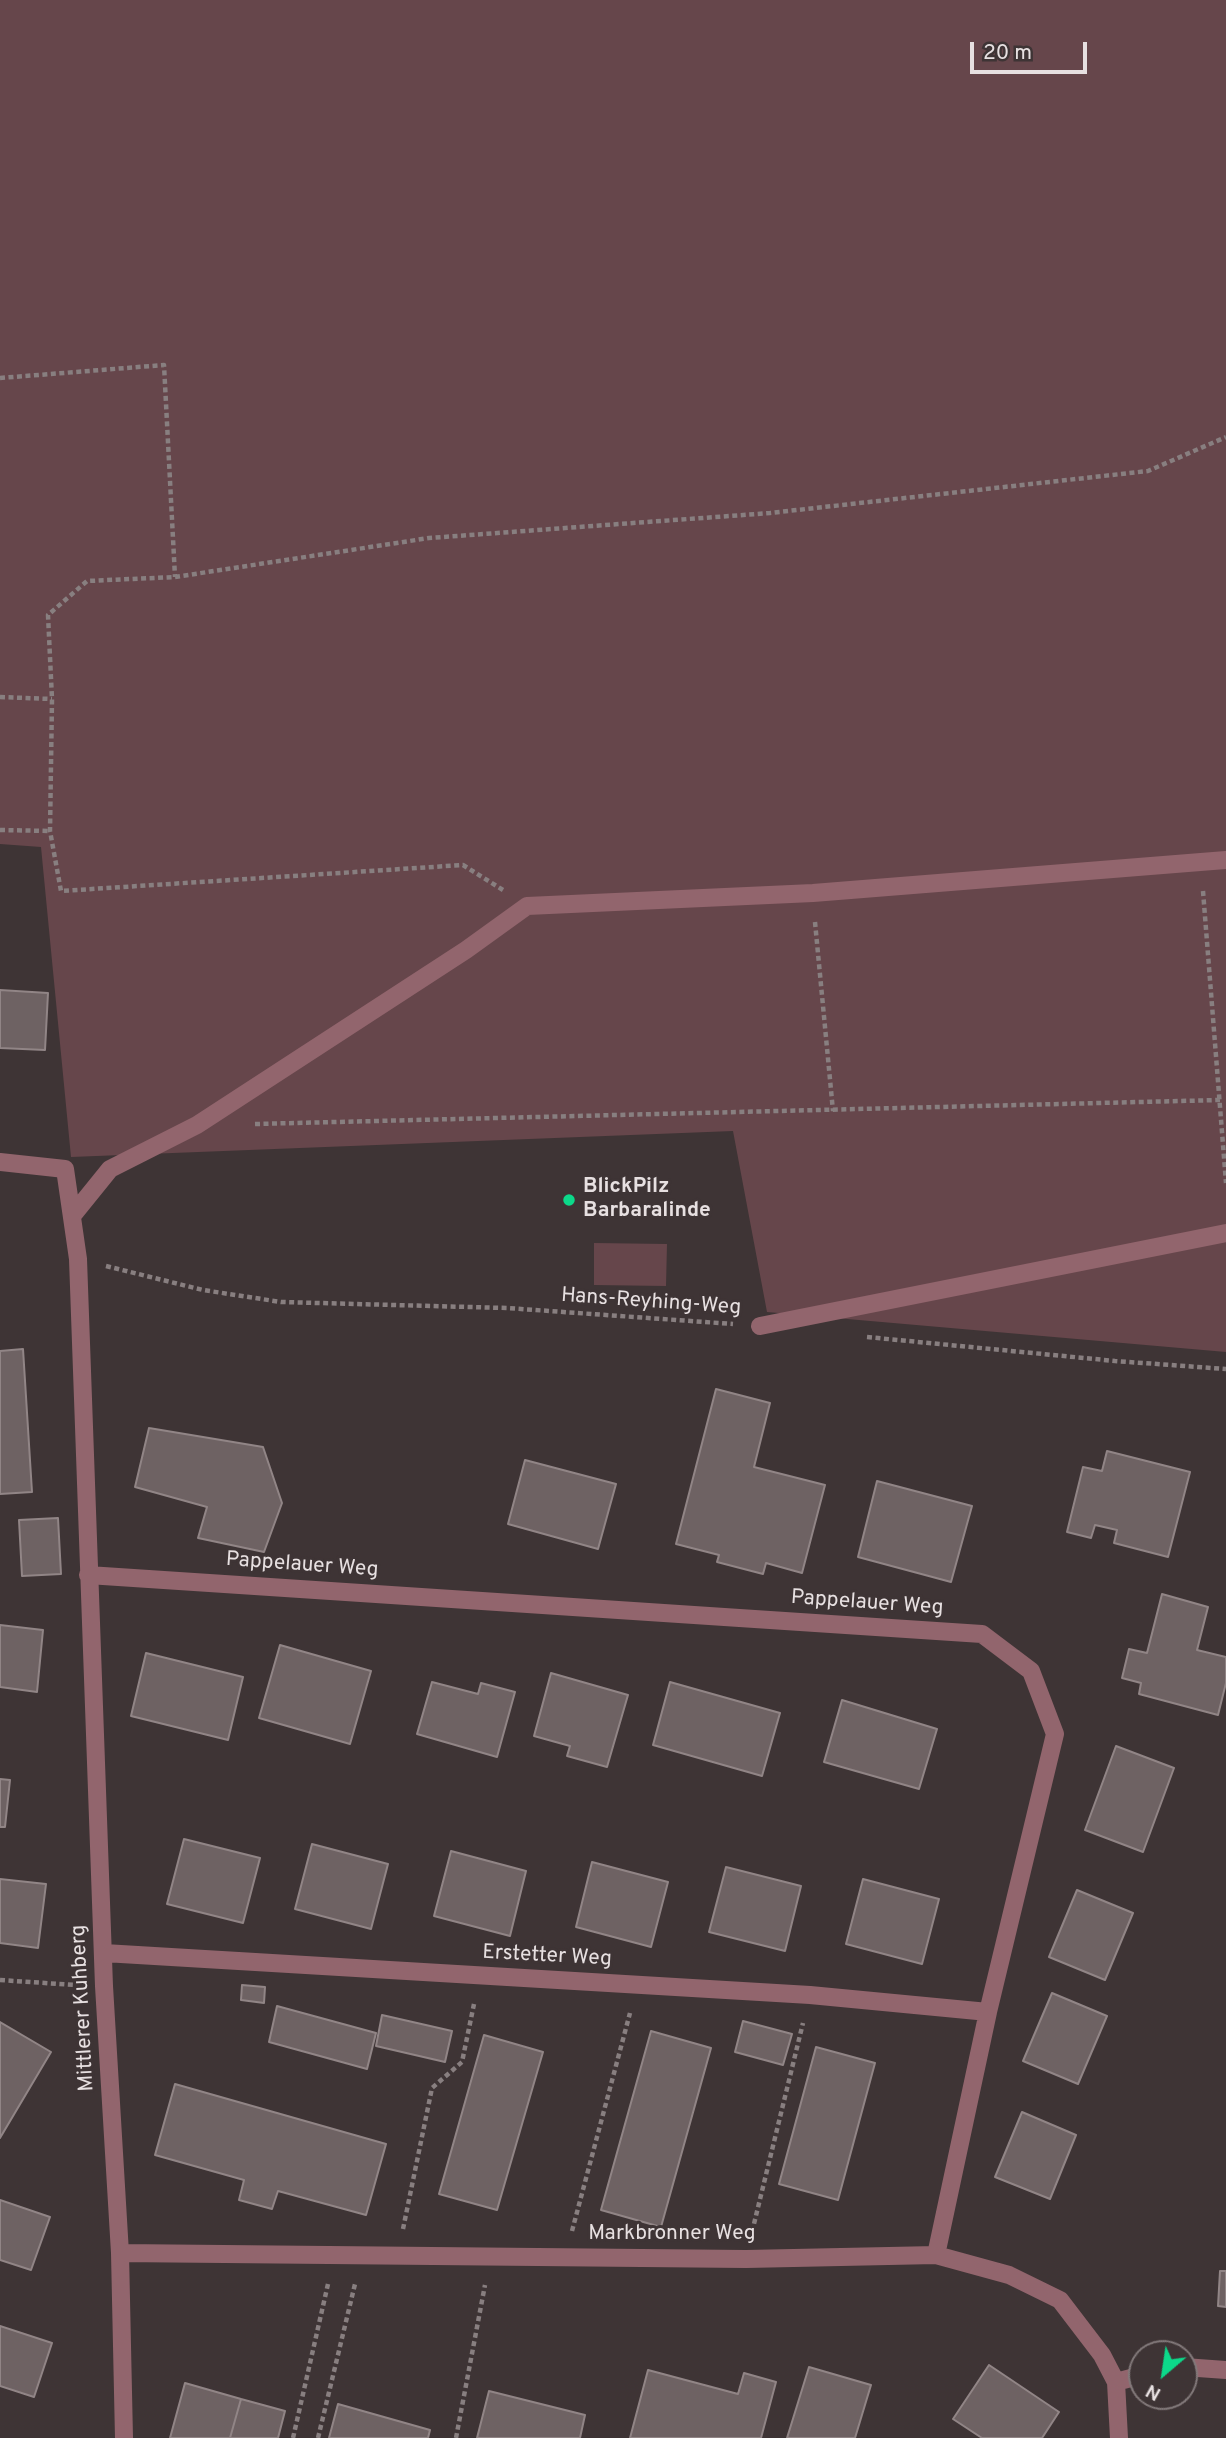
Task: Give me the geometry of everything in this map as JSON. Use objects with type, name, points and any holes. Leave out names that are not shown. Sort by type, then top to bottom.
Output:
[{"type":"street","points":[[72,1216],[110,1169],[197,1125],[466,950],[527,906],[813,893],[1226,860]]},
{"type":"street","points":[[0,1162],[65,1169],[72,1216]]},
{"type":"street","name":"Mittlerer Kuhberg","points":[[72,1216],[78,1259],[104,1986],[120,2253],[124,2438]]},
{"type":"street","points":[[760,1326],[1226,1233]]},
{"type":"street","name":"Pappelauer Weg","points":[[88,1575],[982,1634],[1031,1671],[1055,1734],[988,2012],[936,2255]]},
{"type":"street","name":"Erstetter Weg","points":[[104,1953],[810,1995],[988,2012]]},
{"type":"street","name":"Markbronner Weg","points":[[120,2253],[746,2259],[936,2255],[1009,2275],[1060,2300],[1102,2355],[1116,2382],[1119,2438]]},
{"type":"street","points":[[1198,2368],[1226,2370]]},
{"type":"street","points":[[1116,2382],[1128,2379]]},
{"type":"path","points":[[0,378],[164,365],[175,577]]},
{"type":"path","points":[[527,906],[463,865],[61,891],[50,831],[52,699],[48,615],[87,581],[175,577],[429,538],[770,513],[1148,471],[1226,437]]},
{"type":"path","points":[[0,697],[52,699]]},
{"type":"path","points":[[0,830],[50,831]]},
{"type":"path","points":[[1200,862],[1226,1183]]},
{"type":"path","points":[[813,893],[832,1111]]},
{"type":"path","points":[[252,1124],[1220,1100]]},
{"type":"path","name":"Hans-Reyhing-Weg","points":[[78,1259],[202,1290],[281,1302],[507,1308],[760,1326]]},
{"type":"path","points":[[856,1336],[1226,1369]]},
{"type":"path","points":[[398,2256],[432,2088],[463,2062],[479,1975]]},
{"type":"path","points":[[0,1980],[104,1986]]},
{"type":"path","points":[[565,2258],[637,1985]]},
{"type":"path","points":[[746,2259],[810,1995]]},
{"type":"path","points":[[293,2438],[335,2256]]},
{"type":"path","points":[[318,2438],[362,2256]]},
{"type":"path","points":[[456,2438],[491,2256]]},
{"type":"shaded area","points":[[0,0],[1226,0],[1226,1352],[767,1312],[733,1131],[71,1157],[41,847],[0,844]]},
{"type":"shaded area","points":[[594,1243],[667,1244],[666,1286],[594,1285]]},
{"type":"building","points":[[0,990],[48,993],[45,1050],[0,1048]]},
{"type":"building","points":[[23,1349],[32,1492],[0,1494],[0,1351]]},
{"type":"building","points":[[716,1389],[770,1403],[754,1467],[825,1485],[802,1573],[766,1563],[763,1574],[717,1562],[719,1555],[676,1544]]},
{"type":"building","points":[[149,1428],[263,1447],[282,1503],[264,1552],[198,1538],[207,1507],[135,1487]]},
{"type":"building","points":[[1107,1451],[1190,1472],[1168,1557],[1114,1543],[1117,1530],[1095,1525],[1091,1538],[1067,1532],[1083,1467],[1102,1471]]},
{"type":"building","points":[[525,1460],[616,1484],[598,1549],[508,1524]]},
{"type":"building","points":[[877,1481],[972,1506],[951,1582],[858,1557]]},
{"type":"building","points":[[58,1518],[61,1574],[22,1576],[19,1520]]},
{"type":"building","points":[[1162,1594],[1208,1607],[1197,1650],[1226,1657],[1226,1683],[1218,1715],[1139,1694],[1141,1683],[1122,1678],[1129,1649],[1147,1653]]},
{"type":"building","points":[[0,1625],[43,1630],[37,1692],[0,1687]]},
{"type":"building","points":[[280,1645],[371,1671],[350,1744],[259,1718]]},
{"type":"building","points":[[146,1653],[243,1677],[228,1740],[131,1716]]},
{"type":"building","points":[[551,1673],[628,1695],[607,1767],[567,1756],[570,1746],[534,1736]]},
{"type":"building","points":[[432,1682],[478,1694],[481,1683],[515,1692],[497,1757],[417,1734]]},
{"type":"building","points":[[670,1682],[780,1713],[762,1776],[653,1745]]},
{"type":"building","points":[[842,1700],[937,1729],[919,1789],[824,1762]]},
{"type":"building","points":[[1116,1746],[1174,1768],[1143,1852],[1085,1830]]},
{"type":"building","points":[[0,1779],[10,1780],[5,1827],[0,1827]]},
{"type":"building","points":[[184,1839],[260,1858],[243,1923],[167,1904]]},
{"type":"building","points":[[312,1844],[388,1864],[371,1929],[295,1909]]},
{"type":"building","points":[[451,1851],[526,1871],[510,1936],[434,1916]]},
{"type":"building","points":[[592,1862],[668,1882],[651,1947],[576,1927]]},
{"type":"building","points":[[726,1867],[801,1886],[785,1951],[709,1932]]},
{"type":"building","points":[[0,1879],[46,1884],[38,1948],[0,1943]]},
{"type":"building","points":[[863,1879],[939,1899],[922,1964],[846,1944]]},
{"type":"building","points":[[1077,1890],[1133,1913],[1105,1980],[1049,1957]]},
{"type":"building","points":[[242,1985],[265,1987],[264,2003],[241,2000]]},
{"type":"building","points":[[1052,1993],[1107,2016],[1078,2084],[1023,2061]]},
{"type":"building","points":[[277,2006],[376,2033],[367,2069],[269,2042]]},
{"type":"building","points":[[382,2015],[452,2031],[445,2062],[376,2046]]},
{"type":"building","points":[[743,2021],[792,2034],[783,2065],[735,2052]]},
{"type":"building","points":[[0,2022],[51,2052],[0,2138]]},
{"type":"building","points":[[651,2031],[711,2048],[661,2227],[601,2210]]},
{"type":"building","points":[[484,2035],[543,2052],[497,2210],[439,2194]]},
{"type":"building","points":[[816,2047],[875,2063],[838,2200],[779,2184]]},
{"type":"building","points":[[175,2084],[386,2144],[366,2215],[278,2191],[272,2209],[239,2200],[244,2180],[155,2155]]},
{"type":"building","points":[[1022,2112],[1076,2135],[1050,2199],[995,2177]]},
{"type":"building","points":[[0,2200],[50,2217],[31,2270],[0,2260]]},
{"type":"building","points":[[1220,2271],[1226,2271],[1226,2307],[1218,2306]]},
{"type":"building","points":[[0,2326],[52,2343],[34,2397],[0,2386]]},
{"type":"building","points":[[989,2365],[1059,2412],[1042,2438],[982,2438],[953,2419]]},
{"type":"building","points":[[809,2367],[871,2385],[855,2438],[787,2438]]},
{"type":"building","points":[[648,2370],[738,2394],[744,2373],[776,2382],[761,2438],[630,2438]]},
{"type":"building","points":[[185,2383],[241,2399],[230,2438],[170,2438]]},
{"type":"building","points":[[489,2391],[585,2415],[580,2438],[477,2438]]},
{"type":"building","points":[[241,2399],[285,2411],[278,2438],[230,2438]]},
{"type":"building","points":[[338,2404],[430,2430],[428,2438],[329,2438]]},
{"type":"place","name":"BlickPilz Barbaralinde","points":[[569,1200]]}]
